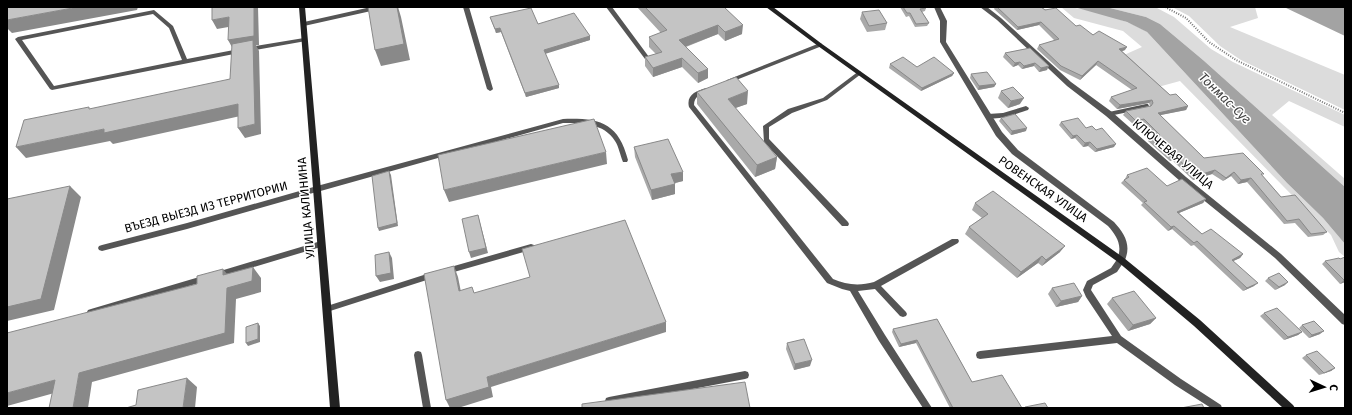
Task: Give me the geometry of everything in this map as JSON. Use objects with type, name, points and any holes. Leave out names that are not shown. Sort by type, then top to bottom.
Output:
[{"type":"main road","name":"УЛИЦА КАЛИНИНА","points":[[302,7],[335,408]]},
{"type":"main road","name":"РОВЕНСКАЯ УЛИЦА","points":[[769,7],[859,73],[1122,260],[1202,328],[1290,408]]},
{"type":"street","points":[[304,24],[380,7]]},
{"type":"street","points":[[936,7],[945,22],[942,35],[943,42],[999,134],[1015,152],[1111,224],[1118,231],[1125,246],[1122,260]]},
{"type":"street","name":"КЛЮЧЕВАЯ УЛИЦА","points":[[983,7],[999,19],[1069,84],[1109,114],[1183,179],[1278,256],[1345,321]]},
{"type":"street","name":"ВЪЕЗД ВЫЕЗД ИЗ ТЕРРИТОРИИ","points":[[102,248],[187,226],[317,189]]},
{"type":"lane","points":[[466,7],[490,89]]},
{"type":"lane","points":[[610,7],[647,58]]},
{"type":"lane","points":[[185,61],[171,27],[154,12],[18,39],[52,88],[185,61],[304,40]]},
{"type":"lane","points":[[719,84],[820,45]]},
{"type":"lane","points":[[845,224],[766,140],[766,126],[790,111],[825,99],[859,73]]},
{"type":"lane","points":[[712,87],[692,96],[690,100],[691,105],[830,281],[853,289],[876,286],[955,241]]},
{"type":"lane","points":[[1109,114],[1146,106]]},
{"type":"lane","points":[[988,116],[1003,115],[1026,108]]},
{"type":"lane","points":[[317,189],[563,121],[587,120],[608,128],[622,148],[625,160]]},
{"type":"lane","points":[[86,313],[321,244]]},
{"type":"lane","points":[[327,309],[428,276],[543,244]]},
{"type":"lane","points":[[1122,260],[1114,270],[1090,282],[1087,290],[1118,338],[1178,382],[1218,408]]},
{"type":"lane","points":[[876,286],[903,314]]},
{"type":"lane","points":[[853,289],[882,338],[928,408]]},
{"type":"lane","points":[[980,355],[1118,338]]},
{"type":"lane","points":[[418,355],[426,408]]},
{"type":"lane","points":[[599,403],[745,375]]},
{"type":"path","points":[[1165,7],[1186,18],[1209,42],[1236,60],[1345,113]]},
{"type":"shaded area","points":[[1061,7],[1094,11],[1117,18],[1147,32],[1287,183],[1323,218],[1345,244],[1345,257],[1339,252],[1331,235],[1180,81],[1158,87],[1124,55],[1142,47],[1123,31],[1074,18]]},
{"type":"shaded area","points":[[1106,7],[1157,8],[1174,17],[1211,49],[1233,62],[1345,115],[1345,127],[1289,101],[1272,115],[1345,179],[1345,187],[1203,60],[1160,24],[1146,17]]},
{"type":"shaded area","points":[[1172,7],[1255,7],[1258,18],[1230,27],[1345,75],[1345,110],[1241,60],[1220,46],[1189,16]]},
{"type":"water","name":"Тонмас-Суг","points":[[1074,7],[1106,7],[1146,17],[1160,24],[1203,60],[1345,187],[1345,244],[1323,218],[1287,183],[1147,32],[1127,22]]},
{"type":"water","points":[[1284,7],[1345,7],[1345,36]]},
{"type":"building","points":[[7,7],[78,7],[7,20]]},
{"type":"building","points":[[212,7],[254,7],[254,36],[228,40],[229,17],[212,20]]},
{"type":"building","points":[[368,7],[397,7],[404,44],[375,50]]},
{"type":"building","points":[[645,7],[724,7],[743,25],[725,32],[718,25],[679,40],[708,69],[698,73],[682,58],[653,68],[645,57],[662,52],[649,37],[667,30]]},
{"type":"building","points":[[903,7],[925,7],[926,8],[920,9],[929,23],[916,24],[910,13],[907,13]]},
{"type":"building","points":[[997,7],[1041,7],[1045,10],[1056,8],[1076,26],[1080,25],[1093,35],[1099,31],[1127,47],[1119,49],[1170,95],[1176,94],[1188,106],[1158,113],[1204,158],[1243,153],[1264,174],[1261,174],[1281,197],[1295,195],[1327,232],[1311,234],[1299,219],[1287,221],[1251,178],[1241,180],[1234,172],[1226,178],[1215,170],[1196,176],[1175,156],[1172,157],[1150,138],[1160,135],[1144,119],[1136,121],[1126,111],[1151,106],[1153,103],[1152,100],[1120,105],[1111,97],[1137,88],[1098,61],[1082,76],[1061,66],[1039,45],[1059,39],[1041,22],[1018,27]]},
{"type":"building","points":[[531,8],[538,24],[574,13],[590,36],[544,50],[559,85],[525,93],[500,28],[495,29],[490,17]]},
{"type":"building","points":[[879,10],[887,23],[869,26],[862,12]]},
{"type":"building","points":[[253,40],[255,124],[238,128],[238,104],[104,133],[104,129],[16,147],[24,120],[89,107],[89,109],[230,79],[232,44]]},
{"type":"building","points":[[1030,48],[1049,66],[1041,68],[1035,63],[1024,66],[1020,62],[1015,63],[1005,53]]},
{"type":"building","points":[[903,57],[917,67],[934,57],[954,73],[922,88],[890,64]]},
{"type":"building","points":[[987,72],[996,84],[979,86],[971,74]]},
{"type":"building","points":[[736,77],[748,91],[728,99],[777,157],[757,165],[697,92]]},
{"type":"building","points":[[1013,87],[1024,98],[1011,101],[1001,91]]},
{"type":"building","points":[[1015,114],[1027,128],[1012,131],[1001,118]]},
{"type":"building","points":[[1078,118],[1086,128],[1092,126],[1096,130],[1102,128],[1116,144],[1097,149],[1090,142],[1085,143],[1077,135],[1073,136],[1061,122]]},
{"type":"building","points":[[594,119],[606,152],[444,190],[438,155]]},
{"type":"building","points":[[668,139],[683,172],[671,174],[675,184],[651,190],[634,147]]},
{"type":"building","points":[[1147,168],[1167,186],[1182,179],[1206,199],[1177,212],[1202,234],[1211,229],[1243,254],[1232,260],[1258,283],[1247,288],[1197,241],[1194,243],[1174,226],[1171,227],[1144,202],[1147,201],[1124,180],[1129,177],[1127,175]]},
{"type":"building","points":[[389,171],[397,223],[378,228],[372,176]]},
{"type":"building","points":[[70,186],[41,299],[7,307],[7,199]]},
{"type":"building","points":[[993,191],[1065,246],[1046,260],[1042,256],[1021,272],[969,227],[988,214],[975,203]]},
{"type":"building","points":[[478,215],[486,248],[469,252],[462,219]]},
{"type":"building","points":[[625,220],[666,322],[487,377],[489,387],[446,400],[424,274],[454,266],[459,291],[472,287],[474,293],[530,277],[522,249]]},
{"type":"building","points":[[389,252],[391,273],[376,276],[375,255]]},
{"type":"building","points":[[1345,257],[1345,280],[1344,280],[1325,261]]},
{"type":"building","points":[[253,267],[252,281],[227,288],[225,333],[79,373],[73,408],[49,408],[55,380],[7,393],[7,333],[197,284],[197,276],[223,269],[223,275]]},
{"type":"building","points":[[1279,273],[1288,282],[1279,287],[1268,278]]},
{"type":"building","points":[[1074,283],[1082,296],[1061,301],[1052,288]]},
{"type":"building","points":[[1134,291],[1156,318],[1133,325],[1112,298]]},
{"type":"building","points":[[1277,308],[1302,332],[1288,337],[1264,313]]},
{"type":"building","points":[[937,319],[972,382],[1002,375],[1022,408],[953,408],[917,340],[901,344],[893,329]]},
{"type":"building","points":[[1314,321],[1324,331],[1312,335],[1302,325]]},
{"type":"building","points":[[258,323],[258,339],[246,343],[246,327]]},
{"type":"building","points":[[804,339],[812,360],[795,364],[787,343]]},
{"type":"building","points":[[1317,351],[1335,368],[1324,373],[1306,355]]},
{"type":"building","points":[[187,378],[183,408],[126,408],[136,405],[138,390]]},
{"type":"building","points":[[745,382],[750,408],[582,408],[582,404]]},
{"type":"building","points":[[1045,403],[1048,408],[1025,407]]},
{"type":"building","points":[[1202,404],[1204,408],[1181,408]]}]
